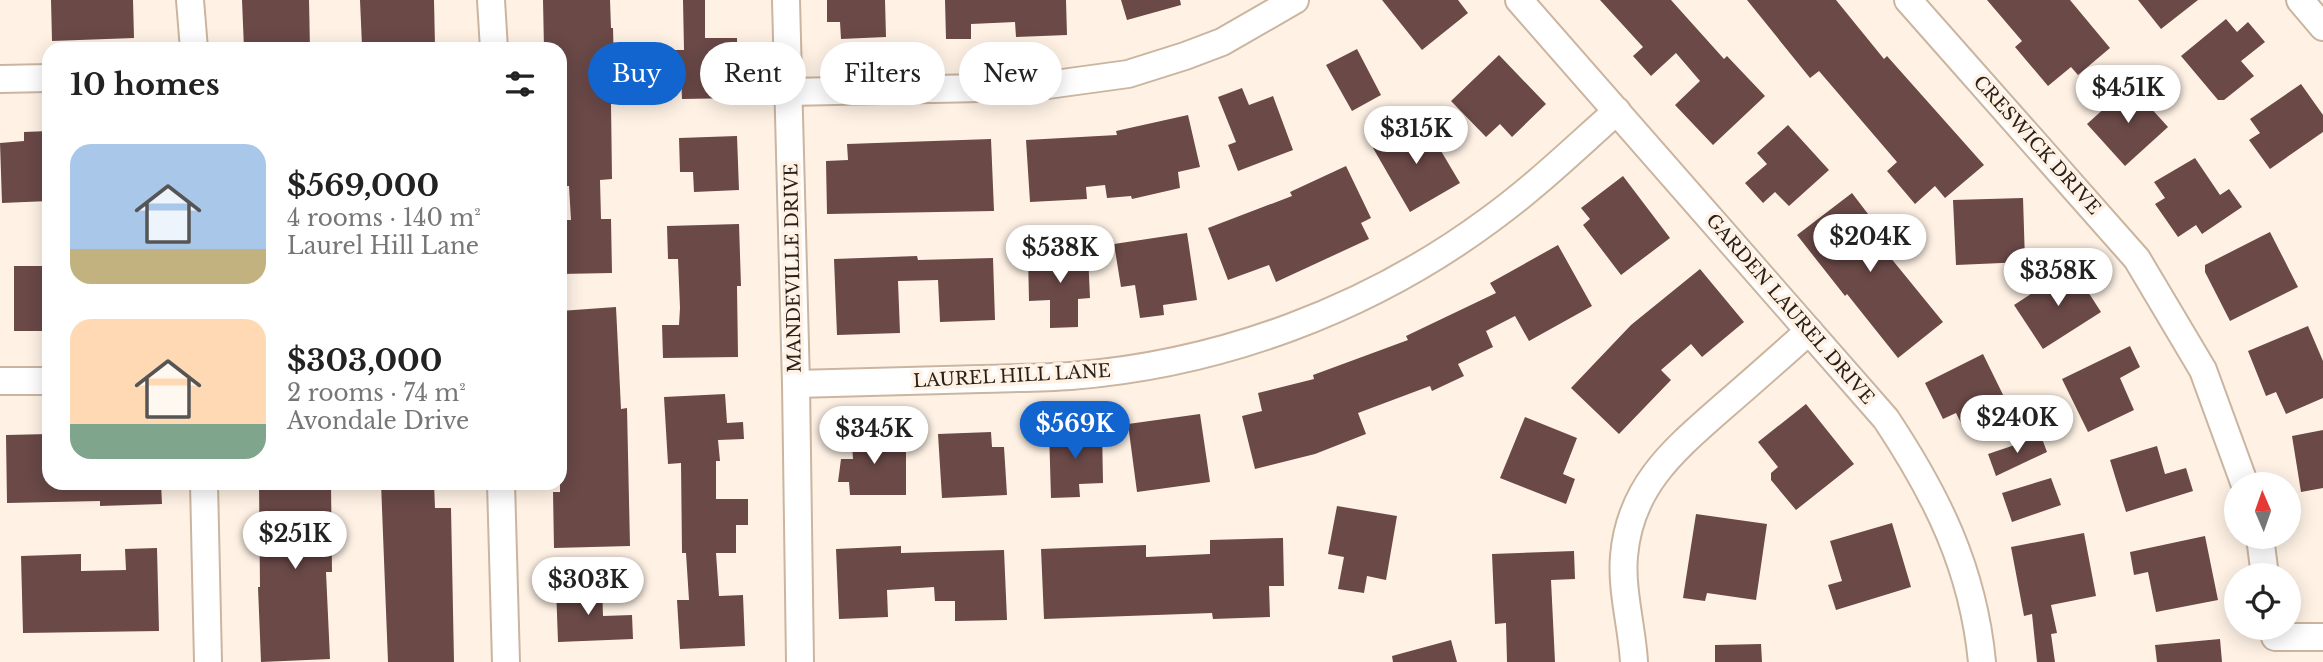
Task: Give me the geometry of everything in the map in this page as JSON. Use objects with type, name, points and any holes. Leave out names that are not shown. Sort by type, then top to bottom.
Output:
[{"type":"street","points":[[190,0],[193,42]]},
{"type":"street","points":[[491,0],[494,42]]},
{"type":"street","name":"MANDEVILLE DRIVE","points":[[786,0],[787,42]]},
{"type":"street","points":[[806,92],[1033,87],[1128,74],[1185,57],[1222,42],[1294,0]]},
{"type":"street","name":"GARDEN LAUREL DRIVE","points":[[1520,0],[1886,419],[1939,506],[1956,547],[1969,586],[1982,662]]},
{"type":"street","name":"CRESWICK DRIVE","points":[[1908,0],[2137,259],[2203,370],[2240,472]]},
{"type":"street","points":[[2300,0],[2323,27]]},
{"type":"street","points":[[0,79],[42,78]]},
{"type":"street","name":"MANDEVILLE DRIVE","points":[[788,105],[800,662]]},
{"type":"street","name":"LAUREL HILL LANE","points":[[796,384],[1071,376],[1186,359],[1244,344],[1344,306],[1448,248],[1516,201],[1617,111]]},
{"type":"street","points":[[1634,662],[1623,559],[1634,506],[1653,474],[1679,445],[1809,331]]},
{"type":"street","points":[[0,381],[42,381]]},
{"type":"street","points":[[204,490],[208,662]]},
{"type":"street","points":[[501,490],[506,662]]},
{"type":"street","points":[[2275,643],[2323,637]]},
{"type":"building","points":[[51,0],[133,0],[134,38],[52,41]]},
{"type":"building","points":[[242,0],[309,0],[310,42],[244,42]]},
{"type":"building","points":[[360,0],[434,0],[435,42],[362,42]]},
{"type":"building","points":[[543,0],[610,0],[613,42],[588,42],[588,105],[611,105],[612,179],[600,180],[601,219],[611,219],[612,273],[567,274],[567,220],[571,220],[567,186],[567,42],[544,42]]},
{"type":"building","points":[[683,0],[705,0],[705,38],[737,38],[737,42],[700,42],[700,99],[686,99],[686,42],[684,42]]},
{"type":"building","points":[[827,0],[885,0],[886,37],[841,39],[840,22],[827,22]]},
{"type":"building","points":[[945,0],[1066,0],[1067,35],[1016,37],[1015,22],[971,24],[971,39],[946,39]]},
{"type":"building","points":[[1121,0],[1180,0],[1181,5],[1127,20]]},
{"type":"building","points":[[1382,0],[1458,0],[1468,13],[1422,50]]},
{"type":"building","points":[[1600,0],[1671,0],[1724,59],[1727,56],[1765,96],[1713,145],[1675,105],[1700,81],[1676,53],[1651,76],[1633,56],[1643,47]]},
{"type":"building","points":[[1747,0],[1836,0],[1884,59],[1887,56],[1984,165],[1945,198],[1935,186],[1915,204],[1887,171],[1897,162],[1819,71],[1810,78]]},
{"type":"building","points":[[1987,0],[2070,0],[2110,48],[2078,75],[2071,67],[2048,86],[2015,47],[2022,41]]},
{"type":"building","points":[[2138,0],[2198,0],[2161,29]]},
{"type":"building","points":[[2226,19],[2237,32],[2248,22],[2265,42],[2241,61],[2254,76],[2224,100],[2218,100],[2181,56]]},
{"type":"building","points":[[1357,49],[1381,95],[1352,111],[1326,65]]},
{"type":"building","points":[[1499,55],[1546,104],[1512,137],[1500,124],[1486,137],[1451,101]]},
{"type":"building","points":[[2301,84],[2323,115],[2323,132],[2270,169],[2249,140],[2260,133],[2250,119]]},
{"type":"building","points":[[2130,85],[2168,127],[2125,166],[2087,124]]},
{"type":"building","points":[[1242,88],[1249,105],[1273,96],[1293,150],[1238,171],[1228,145],[1236,142],[1218,97]]},
{"type":"building","points":[[1188,115],[1200,167],[1178,172],[1180,188],[1132,199],[1131,196],[1107,198],[1105,185],[1086,187],[1087,199],[1030,202],[1026,140],[1117,135],[1116,131]]},
{"type":"building","points":[[1422,119],[1460,183],[1410,212],[1373,148]]},
{"type":"building","points":[[1788,125],[1829,170],[1789,206],[1775,192],[1763,203],[1745,183],[1767,164],[1757,153]]},
{"type":"building","points":[[42,131],[42,201],[2,203],[0,143],[24,141],[24,132]]},
{"type":"building","points":[[737,136],[739,190],[694,192],[693,172],[680,172],[679,138]]},
{"type":"building","points":[[991,139],[994,211],[827,214],[826,161],[848,160],[847,144]]},
{"type":"building","points":[[2195,158],[2220,195],[2229,189],[2242,207],[2202,234],[2196,225],[2178,237],[2155,204],[2165,198],[2154,182]]},
{"type":"building","points":[[1346,166],[1371,218],[1361,223],[1369,239],[1276,282],[1269,265],[1228,280],[1208,228],[1292,196],[1290,192]]},
{"type":"building","points":[[1623,176],[1670,238],[1621,275],[1583,225],[1590,219],[1581,208]]},
{"type":"building","points":[[1852,193],[1897,252],[1890,257],[1943,322],[1898,358],[1797,235]]},
{"type":"building","points":[[2023,198],[2025,262],[1956,265],[1953,200]]},
{"type":"building","points":[[739,224],[741,286],[737,286],[738,357],[663,358],[662,325],[679,325],[680,308],[678,259],[668,259],[667,226]]},
{"type":"building","points":[[2270,232],[2298,287],[2230,321],[2205,272],[2205,265]]},
{"type":"building","points":[[1187,233],[1197,300],[1163,305],[1164,315],[1140,318],[1135,285],[1121,287],[1114,244]]},
{"type":"building","points":[[1558,245],[1592,306],[1529,341],[1515,316],[1486,331],[1493,347],[1458,364],[1464,376],[1432,391],[1430,386],[1358,413],[1366,434],[1315,454],[1255,469],[1242,416],[1262,411],[1258,393],[1314,379],[1313,375],[1408,340],[1406,336],[1496,293],[1490,283]]},
{"type":"building","points":[[1088,253],[1090,298],[1078,299],[1078,327],[1050,328],[1050,300],[1029,301],[1028,255]]},
{"type":"building","points":[[917,256],[918,260],[993,258],[995,320],[940,322],[938,280],[898,281],[900,333],[837,335],[834,259]]},
{"type":"building","points":[[14,266],[42,266],[42,331],[14,331]]},
{"type":"building","points":[[2072,267],[2101,312],[2043,349],[2014,305]]},
{"type":"building","points":[[1700,269],[1744,322],[1702,357],[1691,344],[1661,370],[1671,380],[1619,434],[1571,388],[1631,325]]},
{"type":"building","points":[[616,307],[621,409],[627,408],[630,546],[554,548],[553,492],[567,490],[567,310]]},
{"type":"building","points":[[2308,326],[2323,361],[2323,398],[2286,414],[2276,392],[2266,396],[2248,351]]},
{"type":"building","points":[[2130,346],[2140,367],[2120,378],[2134,410],[2088,432],[2062,379]]},
{"type":"building","points":[[1983,354],[2008,405],[1969,425],[1962,425],[1956,413],[1943,419],[1925,383]]},
{"type":"building","points":[[725,394],[727,423],[743,422],[744,439],[718,440],[720,461],[716,461],[716,499],[748,499],[748,525],[736,525],[736,553],[716,553],[719,596],[743,595],[745,646],[680,649],[677,600],[689,600],[686,553],[682,553],[681,463],[668,464],[664,397]]},
{"type":"building","points":[[1806,404],[1854,464],[1796,510],[1771,480],[1771,473],[1778,467],[1758,442]]},
{"type":"building","points":[[1200,414],[1210,482],[1137,492],[1128,424]]},
{"type":"building","points":[[1525,417],[1577,438],[1563,474],[1575,479],[1566,504],[1500,478]]},
{"type":"building","points":[[878,428],[879,444],[906,444],[906,495],[850,495],[849,482],[838,482],[841,459],[853,459],[851,429]]},
{"type":"building","points":[[1102,429],[1103,483],[1079,484],[1080,497],[1051,498],[1049,430]]},
{"type":"building","points":[[2323,430],[2323,488],[2301,492],[2301,472],[2298,472],[2292,436]]},
{"type":"building","points":[[991,432],[992,447],[1004,447],[1007,495],[942,498],[938,434]]},
{"type":"building","points":[[42,434],[42,490],[161,490],[162,504],[100,506],[100,501],[7,503],[6,435]]},
{"type":"building","points":[[2041,436],[2047,452],[1996,476],[1988,454]]},
{"type":"building","points":[[2157,446],[2165,474],[2186,468],[2193,491],[2126,512],[2110,460]]},
{"type":"building","points":[[2051,478],[2061,505],[2012,522],[2002,493]]},
{"type":"building","points":[[259,490],[331,490],[332,572],[326,572],[330,659],[261,662]]},
{"type":"building","points":[[381,490],[434,490],[435,508],[451,508],[454,662],[388,662]]},
{"type":"building","points":[[1337,506],[1397,516],[1386,580],[1367,576],[1364,593],[1338,589],[1344,557],[1328,554]]},
{"type":"building","points":[[1696,514],[1767,524],[1756,600],[1707,593],[1705,601],[1683,598]]},
{"type":"building","points":[[1892,523],[1911,587],[1836,610],[1828,585],[1842,581],[1830,541]]},
{"type":"building","points":[[2084,533],[2096,596],[2051,605],[2057,633],[2051,634],[2055,662],[2037,662],[2032,614],[2024,616],[2011,547]]},
{"type":"building","points":[[2205,536],[2218,600],[2156,612],[2148,572],[2134,575],[2130,552]]},
{"type":"building","points":[[1283,538],[1284,586],[1269,586],[1270,617],[1213,619],[1212,613],[1044,619],[1041,549],[1146,545],[1146,557],[1210,554],[1210,540]]},
{"type":"building","points":[[901,546],[901,553],[1004,550],[1007,620],[955,621],[955,601],[935,601],[934,587],[887,590],[888,617],[839,619],[836,549]]},
{"type":"building","points":[[157,548],[159,631],[23,633],[21,556],[81,554],[81,571],[126,570],[125,549]]},
{"type":"building","points":[[1574,551],[1575,579],[1551,580],[1555,662],[1507,662],[1506,623],[1495,624],[1492,554]]},
{"type":"building","points":[[602,585],[603,616],[632,615],[633,639],[558,642],[556,587]]},
{"type":"building","points":[[2220,639],[2222,662],[2157,662],[2155,645]]},
{"type":"building","points":[[1451,640],[1457,662],[1393,662],[1392,656]]},
{"type":"building","points":[[1761,644],[1762,662],[1715,662],[1715,645]]}]
